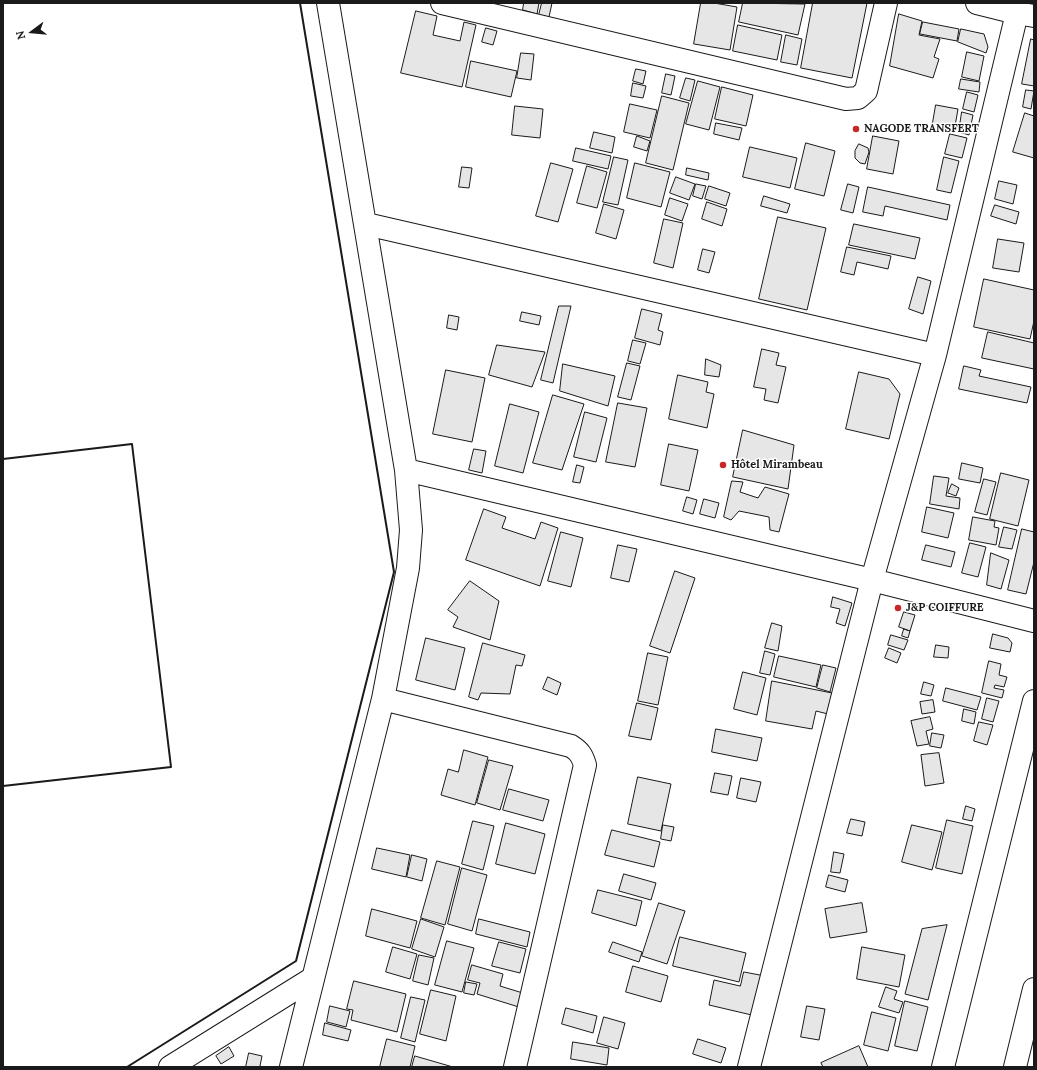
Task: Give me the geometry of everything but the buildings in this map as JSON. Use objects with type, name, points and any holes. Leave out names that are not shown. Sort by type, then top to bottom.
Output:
[{"type":"street","points":[[291,1067],[383,699],[408,568],[411,530],[406,470],[328,3]]},
{"type":"street","points":[[442,3],[846,99],[858,98],[866,91],[886,3]]},
{"type":"street","points":[[749,1067],[872,580],[935,354],[1023,11],[977,3]]},
{"type":"street","points":[[366,224],[935,354]]},
{"type":"street","points":[[406,470],[872,580],[1034,621]]},
{"type":"street","points":[[383,699],[571,746],[578,751],[585,765],[515,1067]]},
{"type":"street","points":[[943,1067],[1034,701]]},
{"type":"street","points":[[170,1067],[313,978]]},
{"type":"street","points":[[1015,1067],[1034,989]]},
{"type":"wall","points":[[127,1067],[296,961],[394,572],[300,3]]},
{"type":"wall","points":[[3,459],[132,444],[171,767],[3,786]]},
{"type":"place","name":"NAGODE TRANSFERT","points":[[856,129]]},
{"type":"place","name":"Hôtel Mirambeau","points":[[723,465]]},
{"type":"place","name":"J&P COIFFURE","points":[[898,608]]}]
